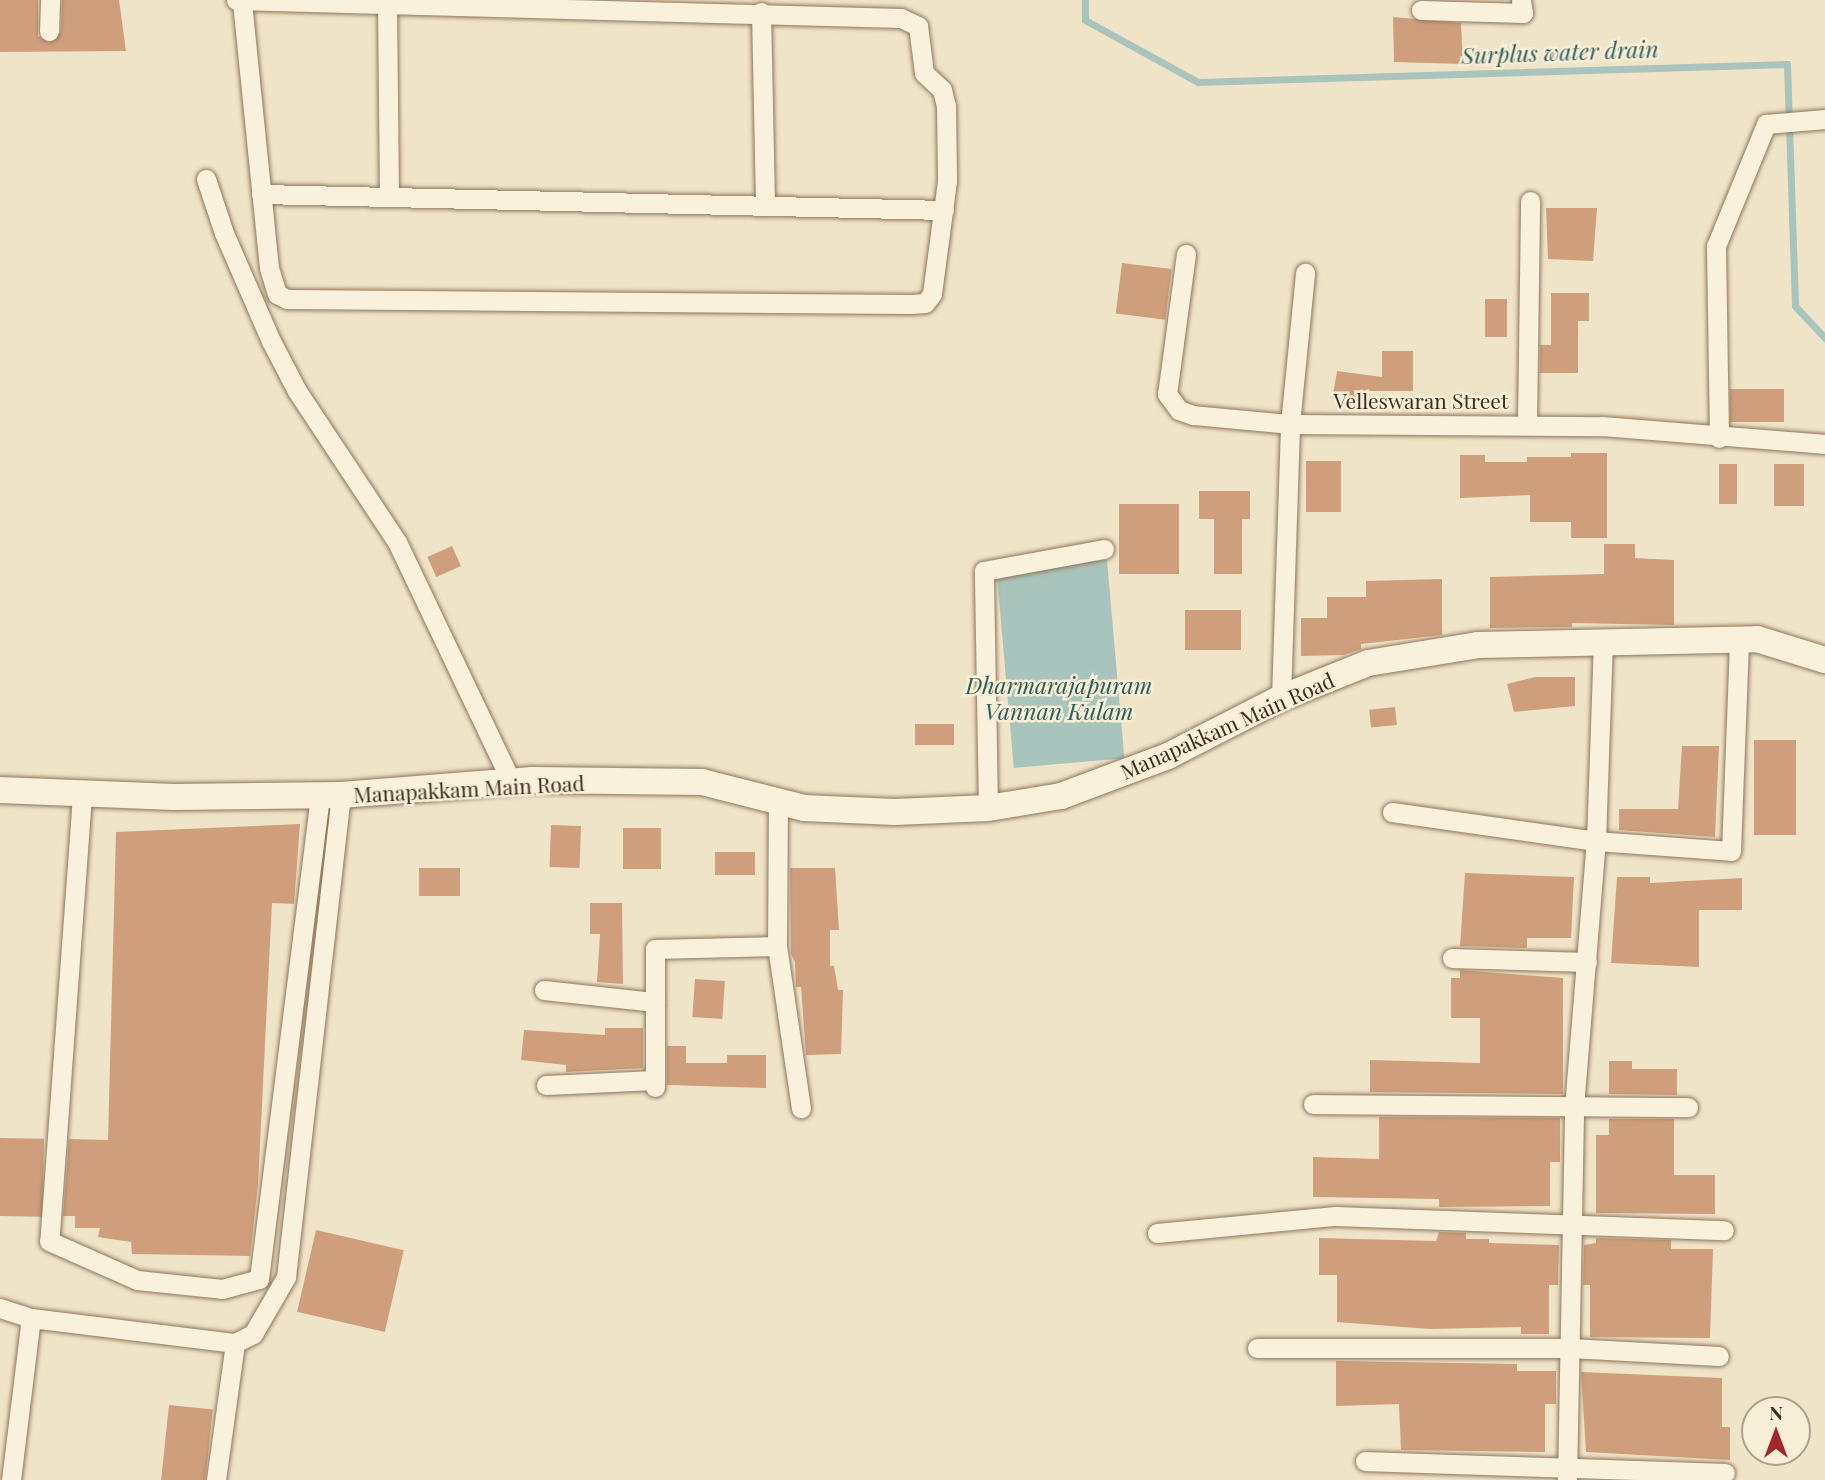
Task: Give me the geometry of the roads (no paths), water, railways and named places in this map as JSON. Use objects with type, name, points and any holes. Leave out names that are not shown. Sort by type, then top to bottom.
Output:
[{"type":"main road","name":"Manapakkam Main Road","points":[[0,790],[82,796],[330,795],[511,781],[702,782],[804,808],[895,812],[988,808],[1061,796],[1168,756],[1281,698],[1368,663],[1478,645],[1739,639],[1757,639],[1825,660]]},
{"type":"street","points":[[49,31],[50,0]]},
{"type":"street","points":[[236,0],[242,0],[387,4],[883,15],[918,26],[924,73],[943,90],[946,106],[944,210],[932,294],[925,303],[287,299],[277,294],[270,268],[242,0]]},
{"type":"street","points":[[1421,10],[1522,13],[1521,0]]},
{"type":"street","points":[[387,4],[389,197]]},
{"type":"street","points":[[761,12],[765,206]]},
{"type":"street","points":[[1719,438],[1716,246],[1766,124],[1800,118],[1825,119]]},
{"type":"street","points":[[206,179],[224,233],[271,341],[297,391],[397,542],[511,781]]},
{"type":"street","points":[[261,194],[944,210]]},
{"type":"street","points":[[1527,423],[1530,201]]},
{"type":"street","name":"Velleswaran Street","points":[[1186,254],[1167,394],[1171,403],[1193,415],[1290,424],[1527,423],[1825,444]]},
{"type":"street","points":[[1281,698],[1290,424],[1306,273]]},
{"type":"street","points":[[988,808],[984,571],[1104,549]]},
{"type":"street","points":[[1392,812],[1596,841],[1731,850],[1739,639]]},
{"type":"street","points":[[1567,1474],[1574,1107],[1596,841],[1603,642]]},
{"type":"street","points":[[82,796],[49,1241],[137,1280],[222,1289],[258,1279],[330,795]]},
{"type":"street","points":[[0,1308],[31,1318],[235,1343],[253,1334],[286,1276],[330,795]]},
{"type":"street","points":[[778,801],[777,946],[802,1108]]},
{"type":"street","points":[[546,1084],[655,1083],[654,949],[777,946]]},
{"type":"street","points":[[1452,958],[1587,962]]},
{"type":"street","points":[[544,990],[655,1002]]},
{"type":"street","points":[[1313,1104],[1688,1107]]},
{"type":"street","points":[[1157,1233],[1335,1216],[1724,1230]]},
{"type":"street","points":[[11,1480],[31,1318]]},
{"type":"street","points":[[216,1480],[235,1343]]},
{"type":"street","points":[[1257,1348],[1570,1348],[1719,1356]]},
{"type":"street","points":[[1365,1461],[1567,1474],[1725,1474]]},
{"type":"water","name":"Dharmarajapuram Vannan Kulam","points":[[1107,560],[1124,758],[1014,768],[996,570]]},
{"type":"waterway","name":"Surplus water drain","points":[[1085,0],[1085,20],[1198,82],[1787,64],[1795,306],[1825,338]]}]
